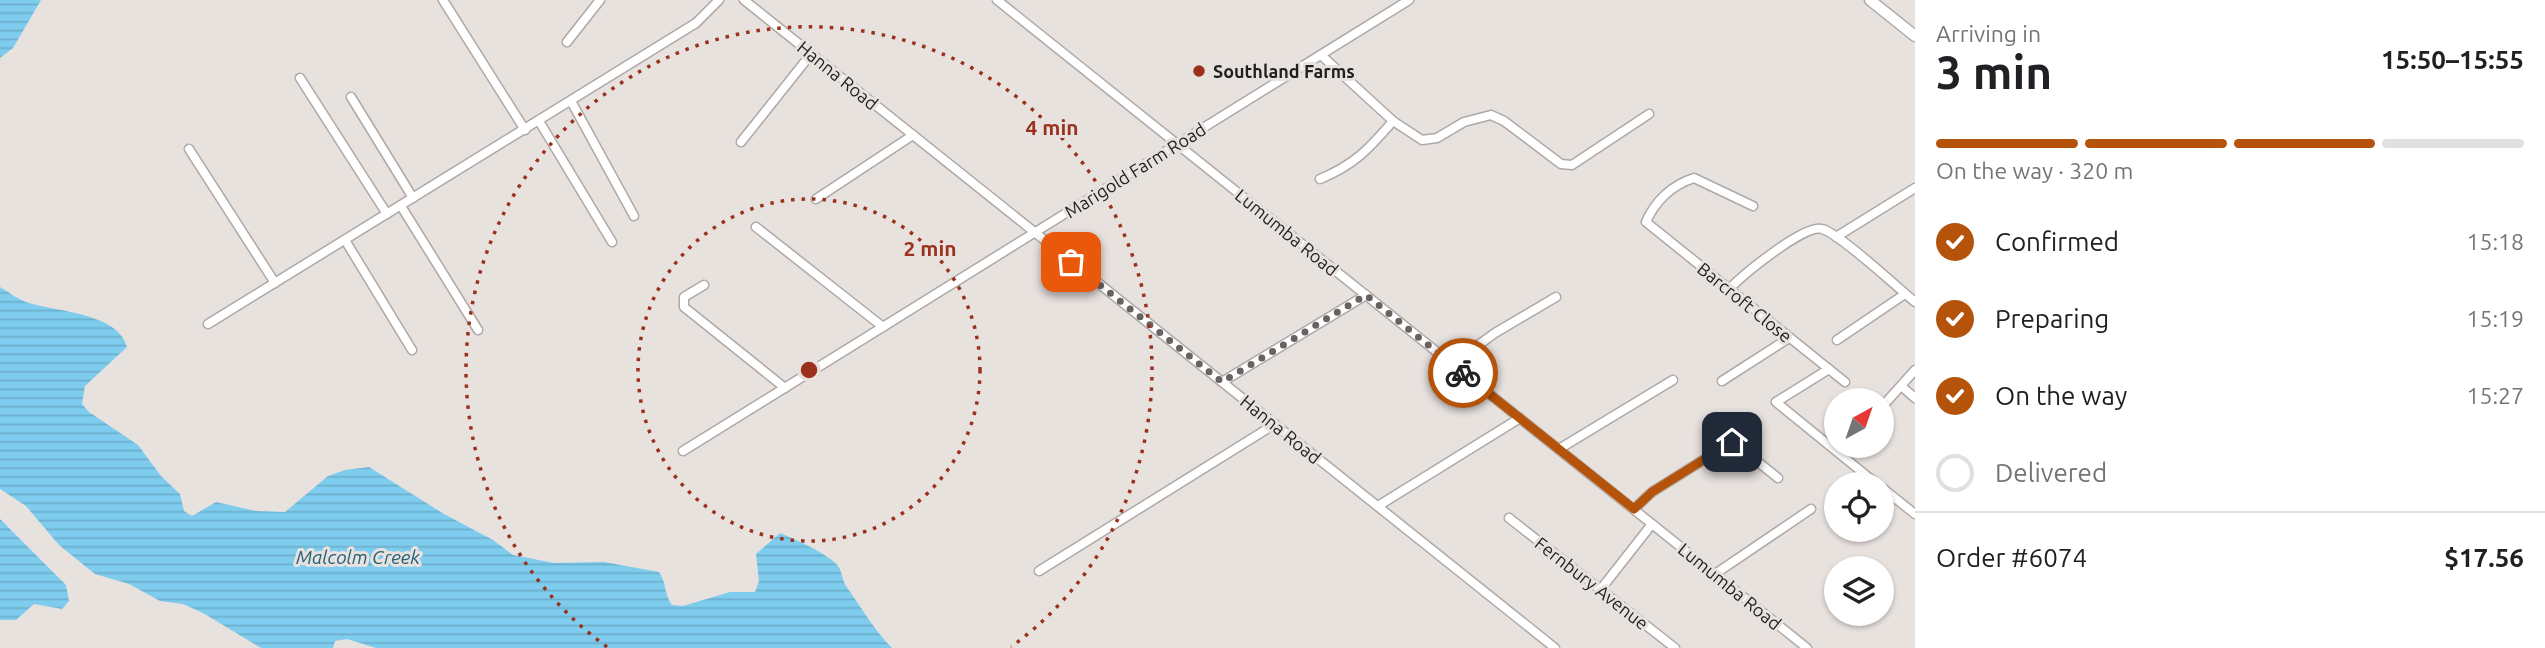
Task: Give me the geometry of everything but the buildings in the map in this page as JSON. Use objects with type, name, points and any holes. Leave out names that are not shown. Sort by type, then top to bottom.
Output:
[{"type":"main road","points":[[1870,0],[1915,37]]},
{"type":"street","points":[[443,0],[524,130]]},
{"type":"street","points":[[567,42],[600,0]]},
{"type":"street","points":[[208,324],[702,19],[719,0]]},
{"type":"street","name":"Hanna Road","points":[[744,0],[1555,648]]},
{"type":"street","name":"Lumumba Road","points":[[997,0],[1807,648]]},
{"type":"street","name":"Marigold Farm Road","points":[[683,451],[1409,0]]},
{"type":"street","points":[[741,142],[811,54]]},
{"type":"street","points":[[1321,55],[1393,121],[1422,140],[1437,138],[1464,122],[1491,115],[1504,121],[1561,164],[1572,165],[1649,114]]},
{"type":"street","points":[[300,78],[387,214]]},
{"type":"street","points":[[351,97],[413,198]]},
{"type":"street","points":[[571,101],[634,216]]},
{"type":"street","points":[[539,121],[612,242]]},
{"type":"street","points":[[1320,179],[1344,169],[1367,152],[1393,121]]},
{"type":"street","points":[[816,200],[913,135]]},
{"type":"street","points":[[189,149],[275,283]]},
{"type":"street","name":"Barcroft Close","points":[[1753,206],[1694,178],[1684,181],[1660,198],[1646,222],[1844,382]]},
{"type":"street","points":[[1836,237],[1915,188]]},
{"type":"street","points":[[401,206],[478,330]]},
{"type":"street","points":[[757,227],[883,327]]},
{"type":"street","points":[[1729,289],[1748,271],[1813,228],[1820,228],[1836,237],[1915,302]]},
{"type":"street","points":[[345,240],[412,350]]},
{"type":"street","points":[[704,285],[684,297],[684,307],[785,388]]},
{"type":"street","points":[[1837,340],[1905,294]]},
{"type":"street","points":[[1222,382],[1366,295]]},
{"type":"street","points":[[1452,364],[1496,333],[1556,297]]},
{"type":"street","points":[[1722,382],[1789,338]]},
{"type":"street","points":[[1824,441],[1776,402],[1829,369]]},
{"type":"street","points":[[1894,394],[1915,370]]},
{"type":"street","points":[[1559,449],[1673,380]]},
{"type":"street","points":[[1901,386],[1915,398]]},
{"type":"street","points":[[1378,506],[1520,418]]},
{"type":"street","points":[[1040,571],[1275,424]]},
{"type":"street","points":[[1634,509],[1652,492],[1745,434]]},
{"type":"street","points":[[1732,442],[1778,478]]},
{"type":"street","points":[[1845,458],[1862,472]]},
{"type":"street","points":[[1894,497],[1915,514]]},
{"type":"street","points":[[1714,574],[1811,509]]},
{"type":"street","name":"Fernbury Avenue","points":[[1509,518],[1675,648]]},
{"type":"street","points":[[1601,589],[1652,524]]},
{"type":"water","points":[[0,0],[41,0],[13,48],[0,58]]},
{"type":"water","name":"Malcolm Creek","points":[[0,287],[29,303],[100,321],[121,336],[127,347],[85,386],[82,404],[89,412],[138,445],[161,476],[180,494],[184,511],[192,516],[216,502],[256,511],[285,512],[328,476],[345,470],[369,467],[444,514],[493,540],[513,555],[554,563],[604,562],[659,572],[672,605],[683,606],[730,592],[755,592],[759,581],[756,554],[780,533],[811,547],[834,562],[846,586],[873,626],[892,648],[376,648],[347,639],[335,641],[333,648],[261,648],[183,604],[160,601],[129,584],[95,574],[59,545],[26,506],[0,489]]},
{"type":"water","points":[[0,519],[66,585],[69,601],[62,609],[34,604],[16,620],[0,620]]},
{"type":"way so far","points":[[1071,262],[1222,382],[1366,295],[1463,373]]},
{"type":"place","name":"Southland Farms","points":[[1199,71]]},
{"type":"route","points":[[1463,373],[1634,509],[1652,492],[1732,442]]}]
